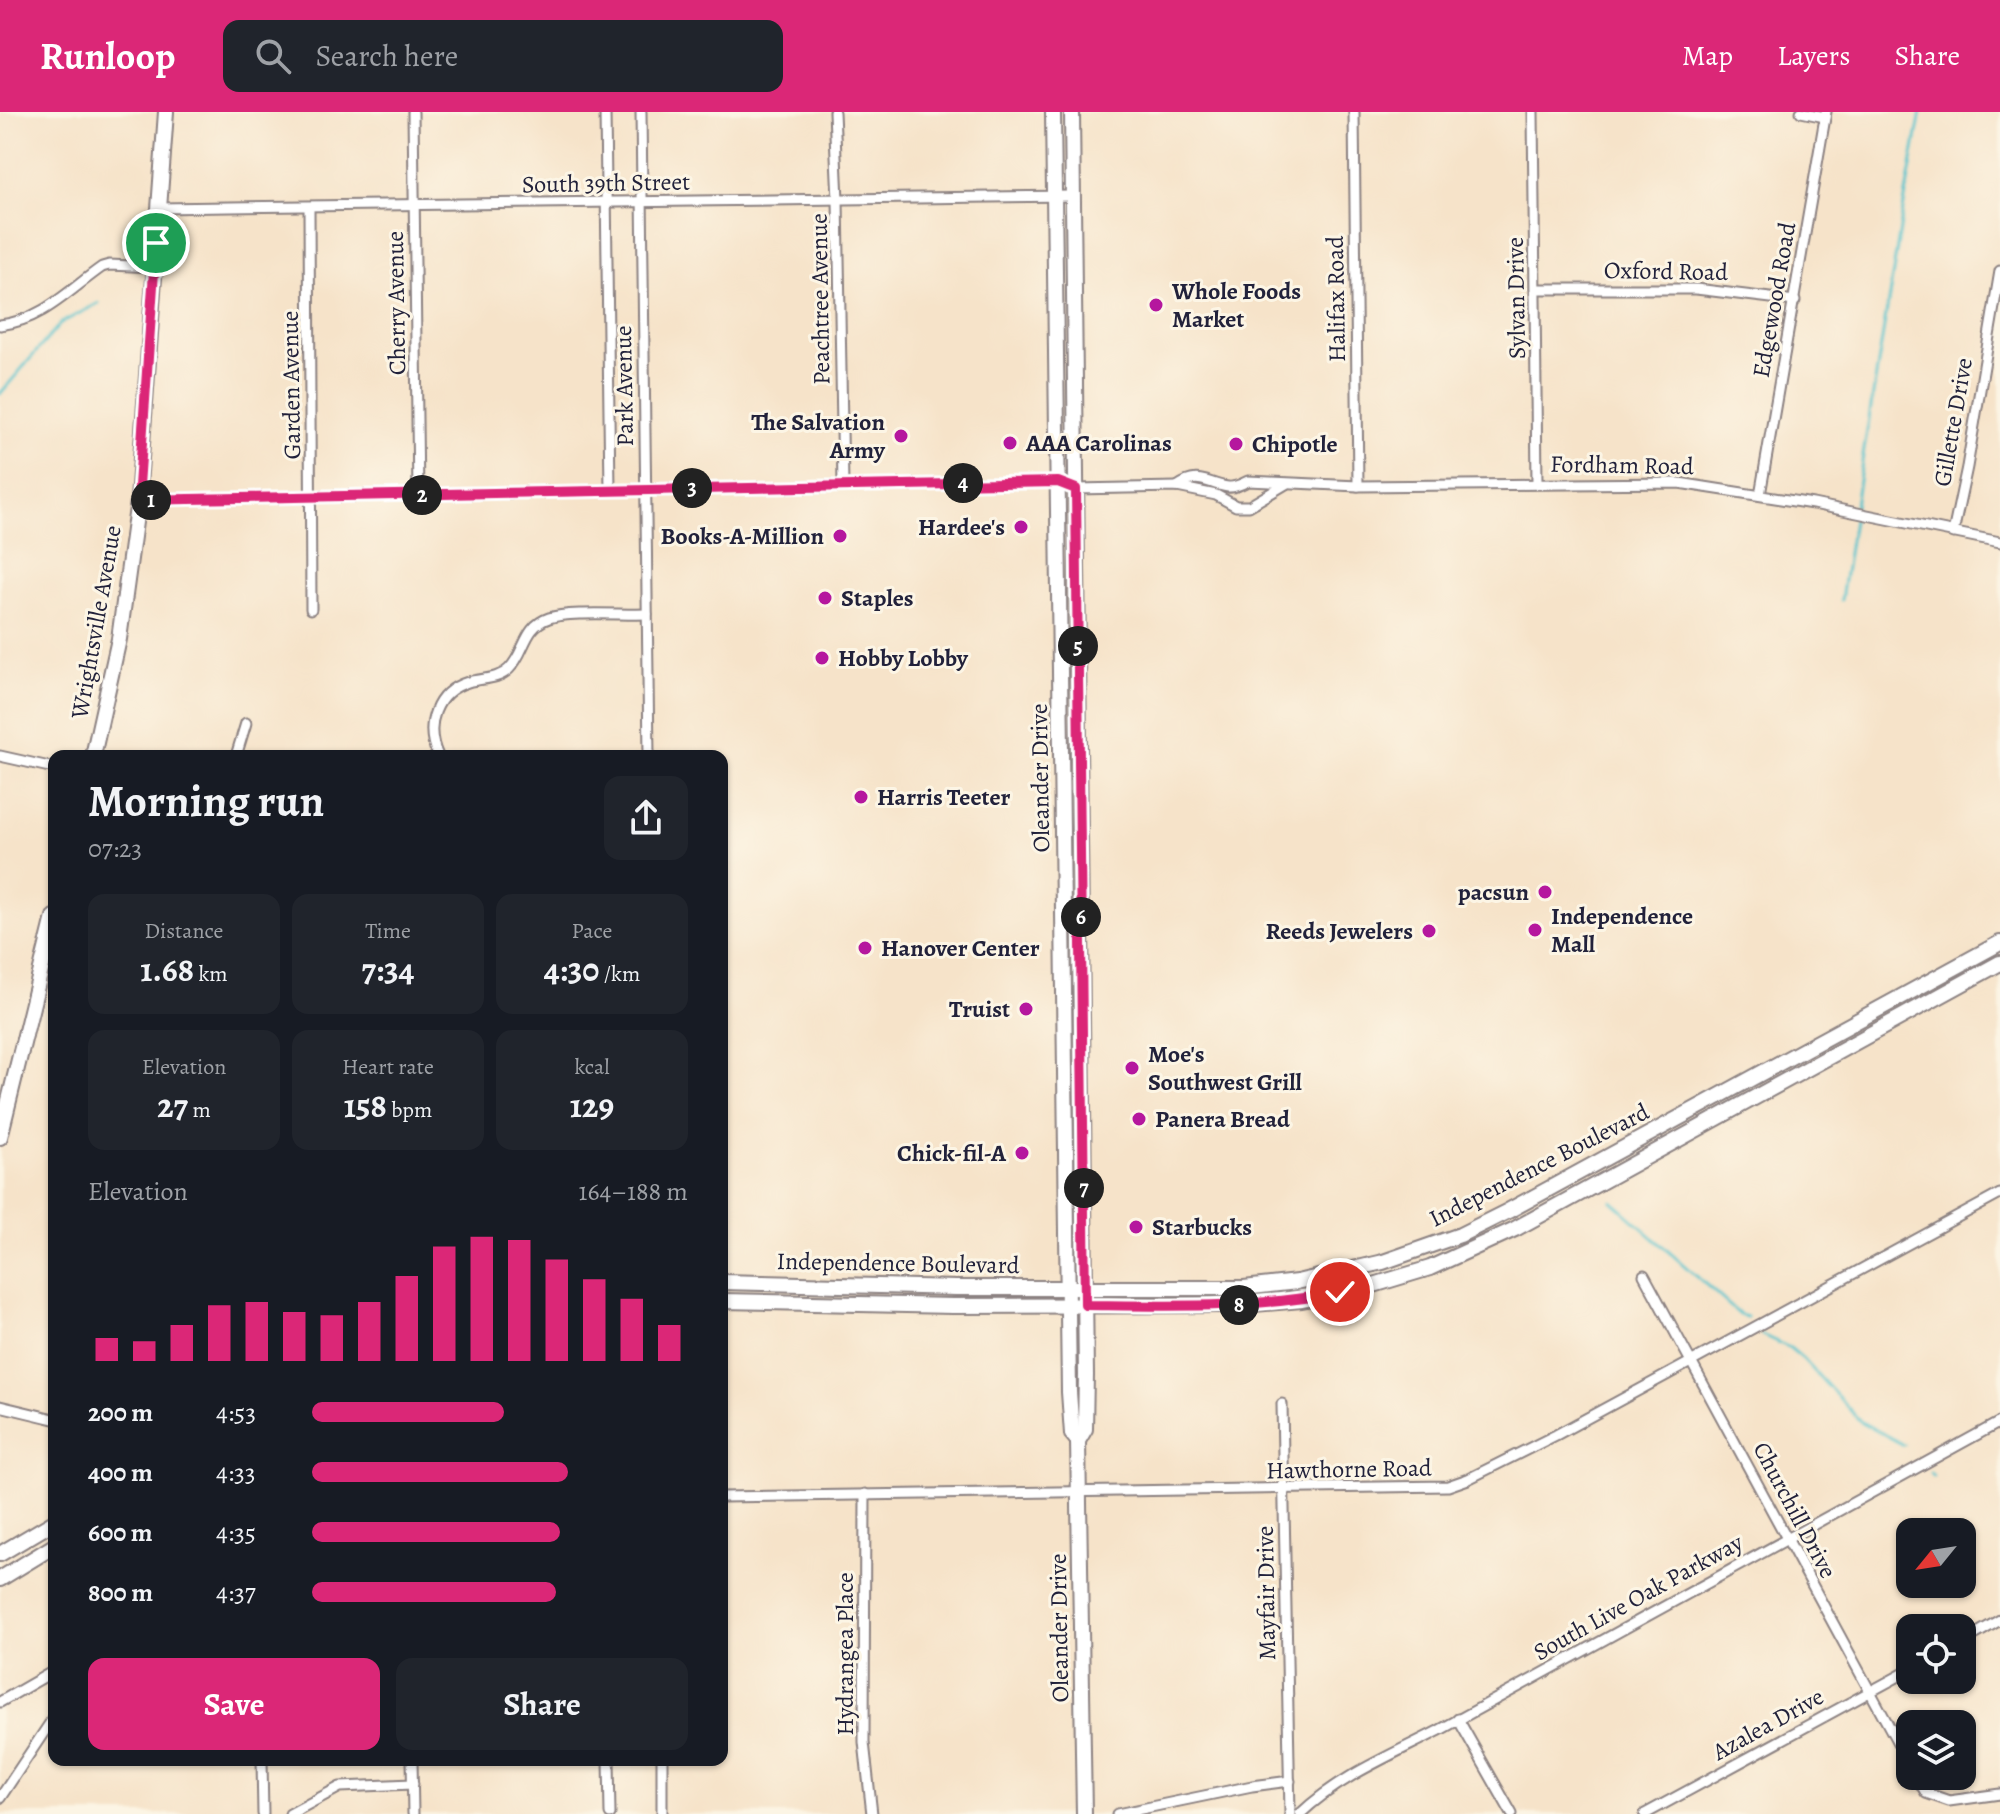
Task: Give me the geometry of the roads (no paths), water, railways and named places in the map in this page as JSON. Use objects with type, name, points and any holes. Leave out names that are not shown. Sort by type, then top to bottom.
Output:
[{"type":"main road","name":"Wrightsville Avenue","points":[[94,750],[117,650],[138,500],[166,112]]},
{"type":"main road","name":"Oleander Drive","points":[[1053,112],[1068,1305],[1072,1434],[1078,1441]]},
{"type":"main road","name":"Oleander Drive","points":[[1072,112],[1085,1287],[1085,1429],[1078,1441],[1084,1814]]},
{"type":"main road","points":[[0,1137],[48,941]]},
{"type":"main road","name":"Independence Boulevard","points":[[728,1282],[956,1288],[1231,1289],[1297,1282],[1360,1268],[1460,1235],[2000,943]]},
{"type":"main road","name":"Independence Boulevard","points":[[728,1301],[953,1306],[1242,1305],[1302,1300],[1367,1287],[1430,1268],[1515,1229],[2000,963]]},
{"type":"main road","points":[[1515,1229],[1587,1179],[1593,1164]]},
{"type":"main road","points":[[0,1554],[48,1526]]},
{"type":"main road","points":[[0,1579],[48,1550]]},
{"type":"street","name":"Cherry Avenue","points":[[413,112],[418,495]]},
{"type":"street","name":"Park Avenue","points":[[605,112],[610,490]]},
{"type":"street","name":"Park Avenue","points":[[641,112],[649,750]]},
{"type":"street","name":"Peachtree Avenue","points":[[834,112],[843,485]]},
{"type":"street","name":"Halifax Road","points":[[1354,112],[1358,486]]},
{"type":"street","name":"Sylvan Drive","points":[[1533,112],[1537,483]]},
{"type":"street","points":[[1801,112],[1826,114]]},
{"type":"street","name":"Edgewood Road","points":[[1760,495],[1826,114]]},
{"type":"street","name":"South 39th Street","points":[[159,208],[1072,196]]},
{"type":"street","name":"Garden Avenue","points":[[309,208],[311,609]]},
{"type":"street","points":[[0,325],[22,321],[47,309],[102,267],[154,267]]},
{"type":"street","name":"Gillette Drive","points":[[1953,533],[2000,271]]},
{"type":"street","name":"Oxford Road","points":[[1536,289],[1696,289],[1795,301]]},
{"type":"street","name":"Fordham Road","points":[[1177,487],[1188,480],[1199,479],[1231,488],[1248,481],[1358,486],[1667,482],[1760,495],[2000,542]]},
{"type":"street","name":"Fordham Road","points":[[1058,482],[1076,489],[1177,487],[1216,495],[1236,506],[1249,506],[1286,484]]},
{"type":"street","points":[[138,500],[1058,482]]},
{"type":"street","points":[[436,750],[431,731],[439,703],[464,683],[505,672],[517,659],[535,625],[553,616],[647,614]]},
{"type":"street","points":[[238,750],[246,723]]},
{"type":"street","points":[[0,756],[48,767]]},
{"type":"street","name":"Hawthorne Road","points":[[728,1497],[1437,1488],[1460,1483],[2000,1194]]},
{"type":"street","name":"Churchill Drive","points":[[1644,1275],[1896,1740]]},
{"type":"street","name":"Mayfair Drive","points":[[1282,1404],[1290,1781]]},
{"type":"street","points":[[0,1406],[48,1418]]},
{"type":"street","name":"South Live Oak Parkway","points":[[1300,1814],[1328,1790],[2000,1422]]},
{"type":"street","name":"Hydrangea Place","points":[[865,1494],[864,1742],[872,1814]]},
{"type":"street","points":[[1976,1634],[2000,1620]]},
{"type":"street","points":[[0,1702],[48,1674]]},
{"type":"street","name":"Azalea Drive","points":[[1645,1814],[1896,1678]]},
{"type":"street","points":[[1458,1719],[1512,1814]]},
{"type":"street","points":[[0,1798],[48,1726]]},
{"type":"street","points":[[262,1766],[263,1814]]},
{"type":"street","points":[[412,1766],[413,1814]]},
{"type":"street","points":[[609,1766],[610,1814]]},
{"type":"street","points":[[662,1766],[662,1814]]},
{"type":"street","points":[[1117,1814],[1290,1781],[1290,1814]]},
{"type":"street","points":[[290,1814],[340,1787],[413,1784]]},
{"type":"street","points":[[1924,1790],[1949,1801],[2000,1794]]},
{"type":"waterway","points":[[1855,505],[1921,112]]},
{"type":"waterway","points":[[0,394],[61,323],[99,303]]},
{"type":"waterway","points":[[1841,600],[1853,520]]},
{"type":"waterway","points":[[1612,1201],[1740,1315],[1747,1317]]},
{"type":"waterway","points":[[1762,1335],[1790,1348],[1803,1359],[1861,1422],[1904,1445]]},
{"type":"waterway","points":[[1930,1473],[1933,1477]]},
{"type":"place","name":"Whole Foods Market","points":[[1156,305]]},
{"type":"place","name":"The Salvation Army","points":[[901,436]]},
{"type":"place","name":"AAA Carolinas","points":[[1010,443]]},
{"type":"place","name":"Chipotle","points":[[1236,444]]},
{"type":"place","name":"Hardee's","points":[[1021,527]]},
{"type":"place","name":"Books-A-Million","points":[[840,536]]},
{"type":"place","name":"Staples","points":[[825,598]]},
{"type":"place","name":"Hobby Lobby","points":[[822,658]]},
{"type":"place","name":"Harris Teeter","points":[[861,797]]},
{"type":"place","name":"pacsun","points":[[1545,892]]},
{"type":"place","name":"Independence Mall","points":[[1535,930]]},
{"type":"place","name":"Reeds Jewelers","points":[[1429,931]]},
{"type":"place","name":"Hanover Center","points":[[865,948]]},
{"type":"place","name":"Truist","points":[[1026,1009]]},
{"type":"place","name":"Moe's Southwest Grill","points":[[1132,1068]]},
{"type":"place","name":"Panera Bread","points":[[1139,1119]]},
{"type":"place","name":"Chick-fil-A","points":[[1022,1153]]},
{"type":"place","name":"Starbucks","points":[[1136,1227]]}]
